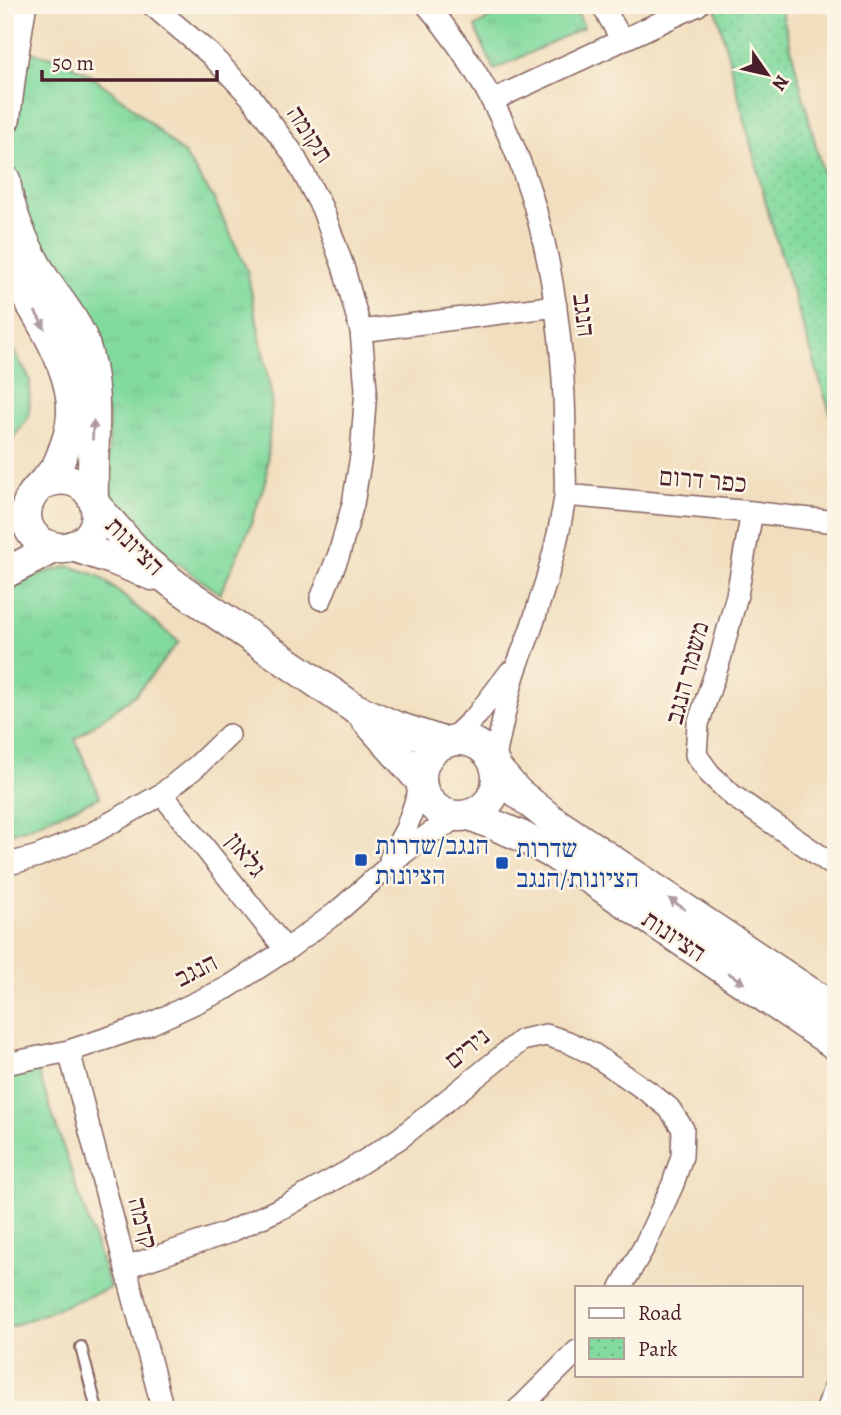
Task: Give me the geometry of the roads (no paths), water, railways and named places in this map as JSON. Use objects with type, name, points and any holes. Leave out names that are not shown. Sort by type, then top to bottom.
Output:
[{"type":"street","points":[[5,118],[22,5]]},
{"type":"street","name":"תקומה","points":[[152,5],[210,54],[251,97],[292,152],[322,208],[343,266],[361,331],[366,389],[361,456],[353,503],[339,554],[321,599]]},
{"type":"street","name":"הנגב","points":[[427,5],[465,55],[493,100],[531,190],[544,240],[556,306],[563,373],[566,425],[565,495],[552,559],[504,711],[495,765]]},
{"type":"street","points":[[602,5],[622,40]]},
{"type":"street","points":[[493,100],[698,5]]},
{"type":"street","points":[[5,180],[26,247],[80,335],[90,361],[95,410],[92,448],[95,522],[92,530],[81,542],[63,547],[5,573]]},
{"type":"street","points":[[5,261],[53,343],[68,384],[72,408],[71,428],[57,467],[5,534]]},
{"type":"street","points":[[361,331],[556,306]]},
{"type":"street","points":[[63,547],[45,545],[31,532],[27,523],[36,494],[60,478],[68,479],[83,486],[94,502]]},
{"type":"street","name":"כפר דרום","points":[[565,495],[836,522]]},
{"type":"street","name":"הציונות","points":[[94,502],[138,553],[175,585],[354,708],[394,726],[448,742]]},
{"type":"street","name":"משמר הנגב","points":[[752,512],[737,595],[720,659],[698,724],[696,755],[710,774],[733,796],[836,867]]},
{"type":"street","name":"הציונות","points":[[63,547],[113,559],[175,585]]},
{"type":"street","name":"הנגב","points":[[448,742],[477,715],[521,656]]},
{"type":"street","name":"הציונות","points":[[354,708],[387,741],[421,783]]},
{"type":"street","points":[[5,865],[38,856],[91,834],[162,794],[197,766],[229,735]]},
{"type":"street","points":[[461,740],[476,744],[488,754],[495,765],[496,784],[491,799],[484,807],[465,816],[444,814],[435,808],[428,801],[421,783],[421,770],[425,760],[432,751],[448,742],[461,740]]},
{"type":"street","name":"הציונות","points":[[495,765],[517,792],[553,821],[836,1010]]},
{"type":"street","name":"הנגב","points":[[384,870],[407,829],[421,783]]},
{"type":"street","name":"גלאון","points":[[162,794],[286,950]]},
{"type":"street","name":"הנגב","points":[[5,1064],[69,1051],[150,1024],[227,988],[286,950],[337,912],[429,834],[465,816]]},
{"type":"street","name":"הציונות","points":[[465,816],[521,836],[555,855],[836,1045]]},
{"type":"street","name":"נירים","points":[[126,1267],[227,1233],[298,1200],[400,1138],[522,1040],[546,1035],[593,1054],[650,1093],[669,1108],[682,1129],[682,1156],[673,1184],[645,1245],[622,1286]]},
{"type":"street","name":"קדמה","points":[[69,1051],[163,1410]]},
{"type":"street","points":[[517,1410],[575,1352]]},
{"type":"street","points":[[827,1410],[836,1382]]},
{"type":"lane","points":[[80,1347],[97,1410]]},
{"type":"place","name":"הנגב/שדרות הציונות","points":[[361,860]]},
{"type":"place","name":"שדרות הציונות/הנגב","points":[[502,863]]}]
